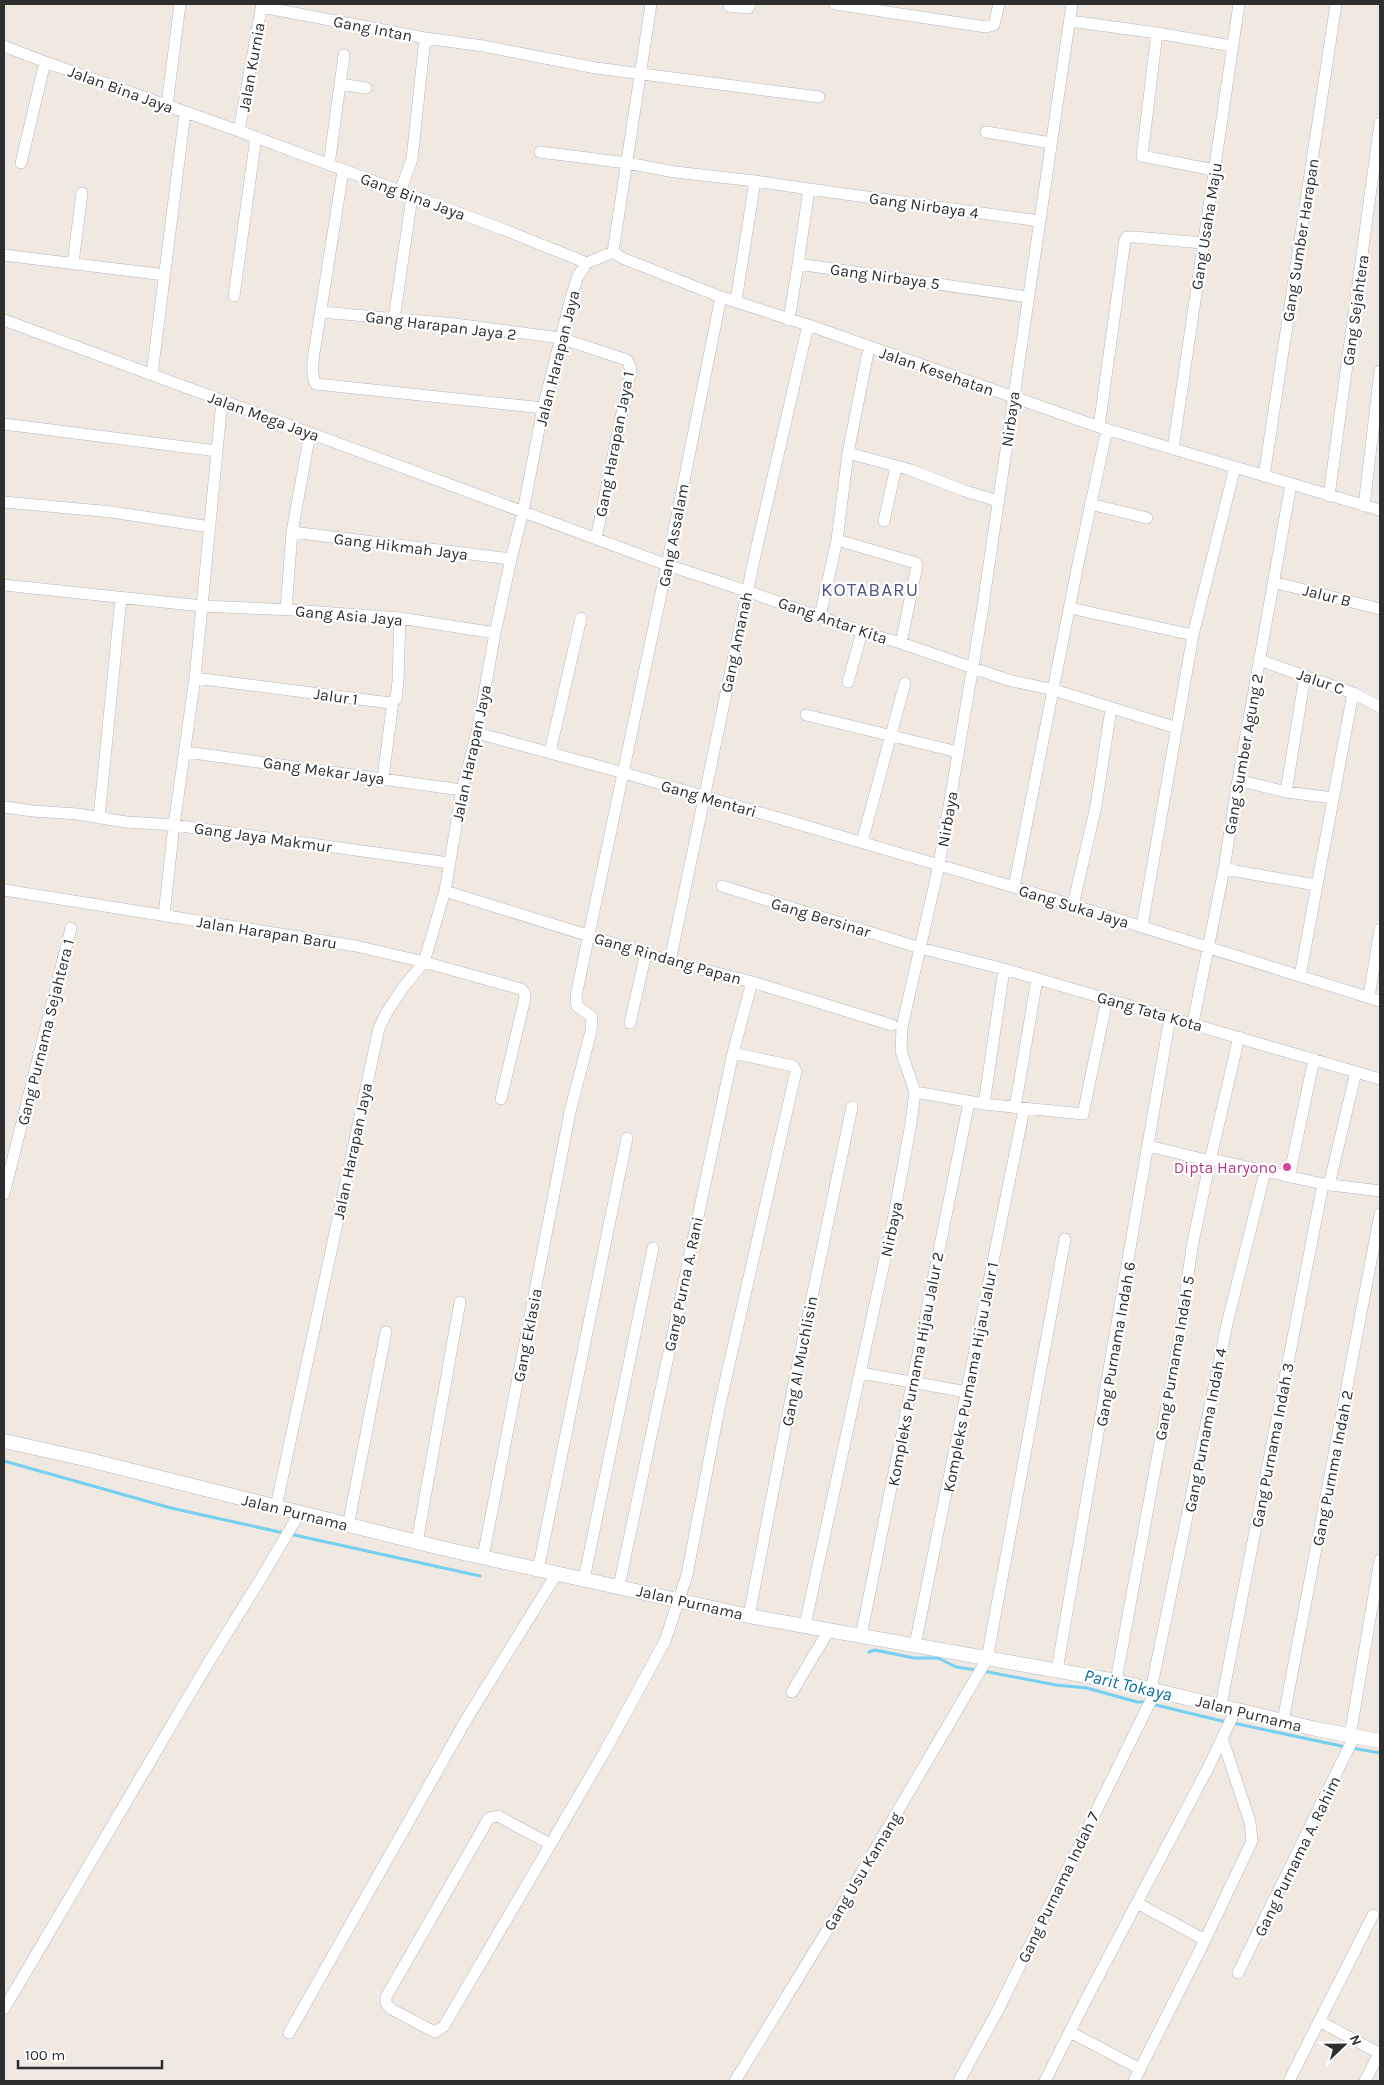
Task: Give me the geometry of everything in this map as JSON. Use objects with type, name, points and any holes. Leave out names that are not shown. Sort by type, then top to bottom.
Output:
[{"type":"street","points":[[167,105],[180,4]]},
{"type":"street","points":[[587,263],[613,252],[651,4]]},
{"type":"street","points":[[729,6],[748,8],[750,4]]},
{"type":"street","points":[[835,4],[986,27],[994,25],[1000,4]]},
{"type":"street","name":"Nirbaya","points":[[806,1625],[902,1175],[915,1092],[901,1051],[896,1026],[920,948],[939,865],[1014,398],[1072,4]]},
{"type":"street","name":"Gang Usaha Maju","points":[[1173,449],[1239,4]]},
{"type":"street","name":"Gang Sumber Harapan","points":[[1264,476],[1336,4]]},
{"type":"street","name":"Gang Intan","points":[[262,5],[425,38],[483,46],[596,68],[819,97]]},
{"type":"street","name":"Jalan Kurnia","points":[[239,130],[262,5]]},
{"type":"street","points":[[1070,22],[1157,33],[1232,46]]},
{"type":"street","points":[[1157,33],[1142,156],[1214,170]]},
{"type":"street","points":[[400,192],[412,159],[425,38]]},
{"type":"street","name":"Jalan Bina Jaya","points":[[4,46],[185,113],[239,130]]},
{"type":"street","points":[[329,165],[344,56]]},
{"type":"street","points":[[21,163],[44,62]]},
{"type":"street","points":[[340,84],[366,88]]},
{"type":"street","points":[[152,374],[185,113]]},
{"type":"street","name":"Gang Sejahtera","points":[[1329,496],[1380,123]]},
{"type":"street","name":"Gang Bina Jaya","points":[[239,130],[587,263]]},
{"type":"street","points":[[986,132],[1051,143]]},
{"type":"street","points":[[234,296],[256,137]]},
{"type":"street","name":"Gang Nirbaya 4","points":[[540,152],[1039,222]]},
{"type":"street","points":[[343,170],[313,368],[316,384],[543,408]]},
{"type":"street","points":[[736,302],[755,181]]},
{"type":"street","points":[[790,320],[809,189]]},
{"type":"street","points":[[73,263],[82,193]]},
{"type":"street","points":[[394,318],[412,197]]},
{"type":"street","points":[[1014,887],[1090,504],[1103,428],[1126,240],[1128,237],[1134,237],[1203,243]]},
{"type":"street","name":"Jalan Kesehatan","points":[[613,252],[622,258],[721,297],[808,325],[1103,428],[1380,510]]},
{"type":"street","points":[[4,254],[164,275]]},
{"type":"street","name":"Jalan Harapan Jaya","points":[[276,1508],[379,1028],[402,989],[424,962],[444,891],[462,790],[477,733],[511,559],[524,512],[543,408],[560,338],[578,276],[587,263]]},
{"type":"street","name":"Gang Nirbaya 5","points":[[798,264],[1028,297]]},
{"type":"street","name":"Gang Assalam","points":[[590,936],[721,297]]},
{"type":"street","name":"Gang Harapan Jaya 2","points":[[321,312],[455,324],[560,338]]},
{"type":"street","name":"Jalan Mega Jaya","points":[[4,320],[524,512]]},
{"type":"street","name":"Gang Amanah","points":[[670,961],[747,591],[808,325]]},
{"type":"street","name":"Gang Harapan Jaya 1","points":[[560,338],[616,355],[627,360],[631,369],[596,539]]},
{"type":"street","points":[[820,616],[837,540],[848,453],[869,347]]},
{"type":"street","points":[[1364,506],[1380,371]]},
{"type":"street","points":[[164,915],[174,825],[186,752],[195,678],[222,400]]},
{"type":"street","points":[[4,424],[216,452]]},
{"type":"street","points":[[286,610],[292,532],[310,433]]},
{"type":"street","points":[[848,453],[911,470],[964,491],[998,501]]},
{"type":"street","points":[[884,521],[896,466]]},
{"type":"street","points":[[1142,926],[1193,634],[1235,466]]},
{"type":"street","name":"Gang Sumber Agung 2","points":[[1193,1023],[1224,869],[1291,484]]},
{"type":"street","points":[[4,502],[112,512],[210,527]]},
{"type":"street","points":[[1090,504],[1146,518]]},
{"type":"street","name":"Gang Antar Kita","points":[[524,512],[667,565],[862,632],[901,643],[1008,680],[1054,690],[1177,728]]},
{"type":"street","name":"Gang Hikmah Jaya","points":[[292,532],[511,559]]},
{"type":"street","points":[[837,540],[916,563],[917,566],[901,643]]},
{"type":"street","name":"Jalur B","points":[[1273,582],[1380,609]]},
{"type":"street","name":"Gang Asia Jaya","points":[[4,584],[202,606],[400,618],[496,633]]},
{"type":"street","points":[[100,818],[121,598]]},
{"type":"street","points":[[1070,608],[1193,634]]},
{"type":"street","points":[[382,778],[393,701],[396,699],[400,618]]},
{"type":"street","points":[[550,752],[581,618]]},
{"type":"street","points":[[848,682],[862,632]]},
{"type":"street","name":"Jalur C","points":[[1259,660],[1353,692],[1380,707]]},
{"type":"street","points":[[1286,792],[1305,676]]},
{"type":"street","name":"Jalur 1","points":[[195,678],[385,702],[393,701]]},
{"type":"street","points":[[862,842],[905,683]]},
{"type":"street","points":[[1300,976],[1353,692]]},
{"type":"street","points":[[1073,905],[1096,806],[1111,709]]},
{"type":"street","points":[[806,715],[958,752]]},
{"type":"street","name":"Gang Mentari","points":[[477,733],[624,772],[939,865]]},
{"type":"street","name":"Gang Mekar Jaya","points":[[186,752],[462,790]]},
{"type":"street","points":[[1238,780],[1286,792],[1333,798]]},
{"type":"street","name":"Gang Jaya Makmur","points":[[4,807],[77,814],[126,822],[174,825],[449,863]]},
{"type":"street","name":"Gang Suka Jaya","points":[[939,865],[1142,926],[1380,1001]]},
{"type":"street","points":[[1224,869],[1316,885]]},
{"type":"street","name":"Gang Bersinar","points":[[722,886],[920,948]]},
{"type":"street","name":"Jalan Harapan Baru","points":[[4,890],[356,946],[424,962],[521,990],[524,992],[525,998],[501,1099]]},
{"type":"street","name":"Gang Rindang Papan","points":[[444,891],[670,961],[752,982],[896,1026]]},
{"type":"street","name":"Gang Purnama Sejahtera 1","points":[[4,1194],[71,928]]},
{"type":"street","points":[[1369,997],[1380,929]]},
{"type":"street","name":"Gang Eklasia","points":[[483,1557],[484,1542],[525,1347],[570,1112],[593,1021],[589,1014],[576,1004],[590,936]]},
{"type":"street","name":"Gang Tata Kota","points":[[920,948],[1004,969],[1380,1079]]},
{"type":"street","points":[[630,1023],[646,953]]},
{"type":"street","points":[[984,1104],[1004,969]]},
{"type":"street","name":"Kompleks Purnama Hijau Jalur 1","points":[[915,1645],[967,1392],[1019,1108],[1037,979]]},
{"type":"street","name":"Gang Purna A. Rani","points":[[619,1586],[732,1052],[752,982]]},
{"type":"street","points":[[915,1092],[968,1102],[1083,1114],[1107,999]]},
{"type":"street","name":"Gang Purnama Indah 6","points":[[1057,1670],[1170,1017]]},
{"type":"street","name":"Gang Purnama Indah 5","points":[[1116,1682],[1179,1340],[1192,1247],[1239,1037]]},
{"type":"street","points":[[550,1844],[498,1816],[489,1818],[386,1997],[386,2003],[391,2009],[435,2032],[444,2026],[604,1754],[664,1640],[679,1600],[687,1575],[699,1506],[742,1303],[796,1071],[793,1066],[732,1052]]},
{"type":"street","points":[[1289,1177],[1314,1059]]},
{"type":"street","name":"Gang Purnama Indah 3","points":[[1221,1705],[1326,1185],[1356,1072]]},
{"type":"street","name":"Kompleks Purnama Hijau Jalur 2","points":[[861,1636],[968,1102]]},
{"type":"street","name":"Gang Al Muchlisin","points":[[749,1616],[793,1388],[852,1107]]},
{"type":"street","points":[[538,1570],[627,1138]]},
{"type":"street","points":[[1149,1146],[1326,1185],[1380,1191]]},
{"type":"street","name":"Gang Purnama Indah 4","points":[[1152,1697],[1227,1324],[1265,1172]]},
{"type":"street","name":"Gang Purnma Indah 2","points":[[1283,1722],[1380,1214]]},
{"type":"street","name":"Gang Usu Kamang","points":[[735,2081],[839,1912],[982,1667],[1065,1240]]},
{"type":"street","points":[[584,1579],[653,1248]]},
{"type":"street","points":[[417,1542],[460,1302]]},
{"type":"street","points":[[348,1526],[386,1332]]},
{"type":"street","points":[[861,1373],[967,1392]]},
{"type":"street","name":"Jalan Purnama","points":[[4,1441],[85,1459],[348,1526],[538,1570],[619,1586],[749,1616],[915,1645],[982,1667],[1057,1670],[1116,1682],[1152,1697],[1221,1705],[1234,1713],[1283,1722],[1351,1742],[1380,1741]]},
{"type":"street","points":[[4,2010],[202,1673],[299,1514]]},
{"type":"street","name":"Gang Purnama A. Rahim","points":[[1238,1974],[1351,1742],[1380,1560]]},
{"type":"street","points":[[289,2033],[466,1720],[557,1573]]},
{"type":"street","points":[[792,1692],[829,1630]]},
{"type":"street","name":"Gang Purnama Indah 7","points":[[960,2081],[997,2012],[1152,1697]]},
{"type":"street","points":[[1045,2081],[1234,1713]]},
{"type":"street","points":[[1134,2081],[1206,1940],[1252,1841],[1250,1822],[1224,1733]]},
{"type":"street","points":[[1137,1903],[1206,1940]]},
{"type":"street","points":[[1289,2081],[1374,1915]]},
{"type":"street","points":[[1319,2021],[1380,2052],[1365,2081]]},
{"type":"street","points":[[1070,2032],[1140,2069]]},
{"type":"waterway","points":[[4,1461],[171,1508],[284,1533]]},
{"type":"waterway","points":[[290,1534],[480,1576]]},
{"type":"waterway","name":"Parit Tokaya","points":[[869,1652],[875,1650],[914,1658],[938,1658],[956,1667],[977,1670]]},
{"type":"waterway","name":"Parit Tokaya","points":[[983,1671],[1056,1685],[1087,1688],[1137,1702],[1146,1702]]},
{"type":"waterway","name":"Parit Tokaya","points":[[1152,1704],[1226,1722]]},
{"type":"waterway","name":"Parit Tokaya","points":[[1233,1723],[1346,1747]]},
{"type":"waterway","name":"Parit Tokaya","points":[[1352,1748],[1380,1753]]},
{"type":"place","name":"Dipta Haryono","points":[[1287,1167]]},
{"type":"district","name":"KOTABARU","points":[[870,589]]}]
